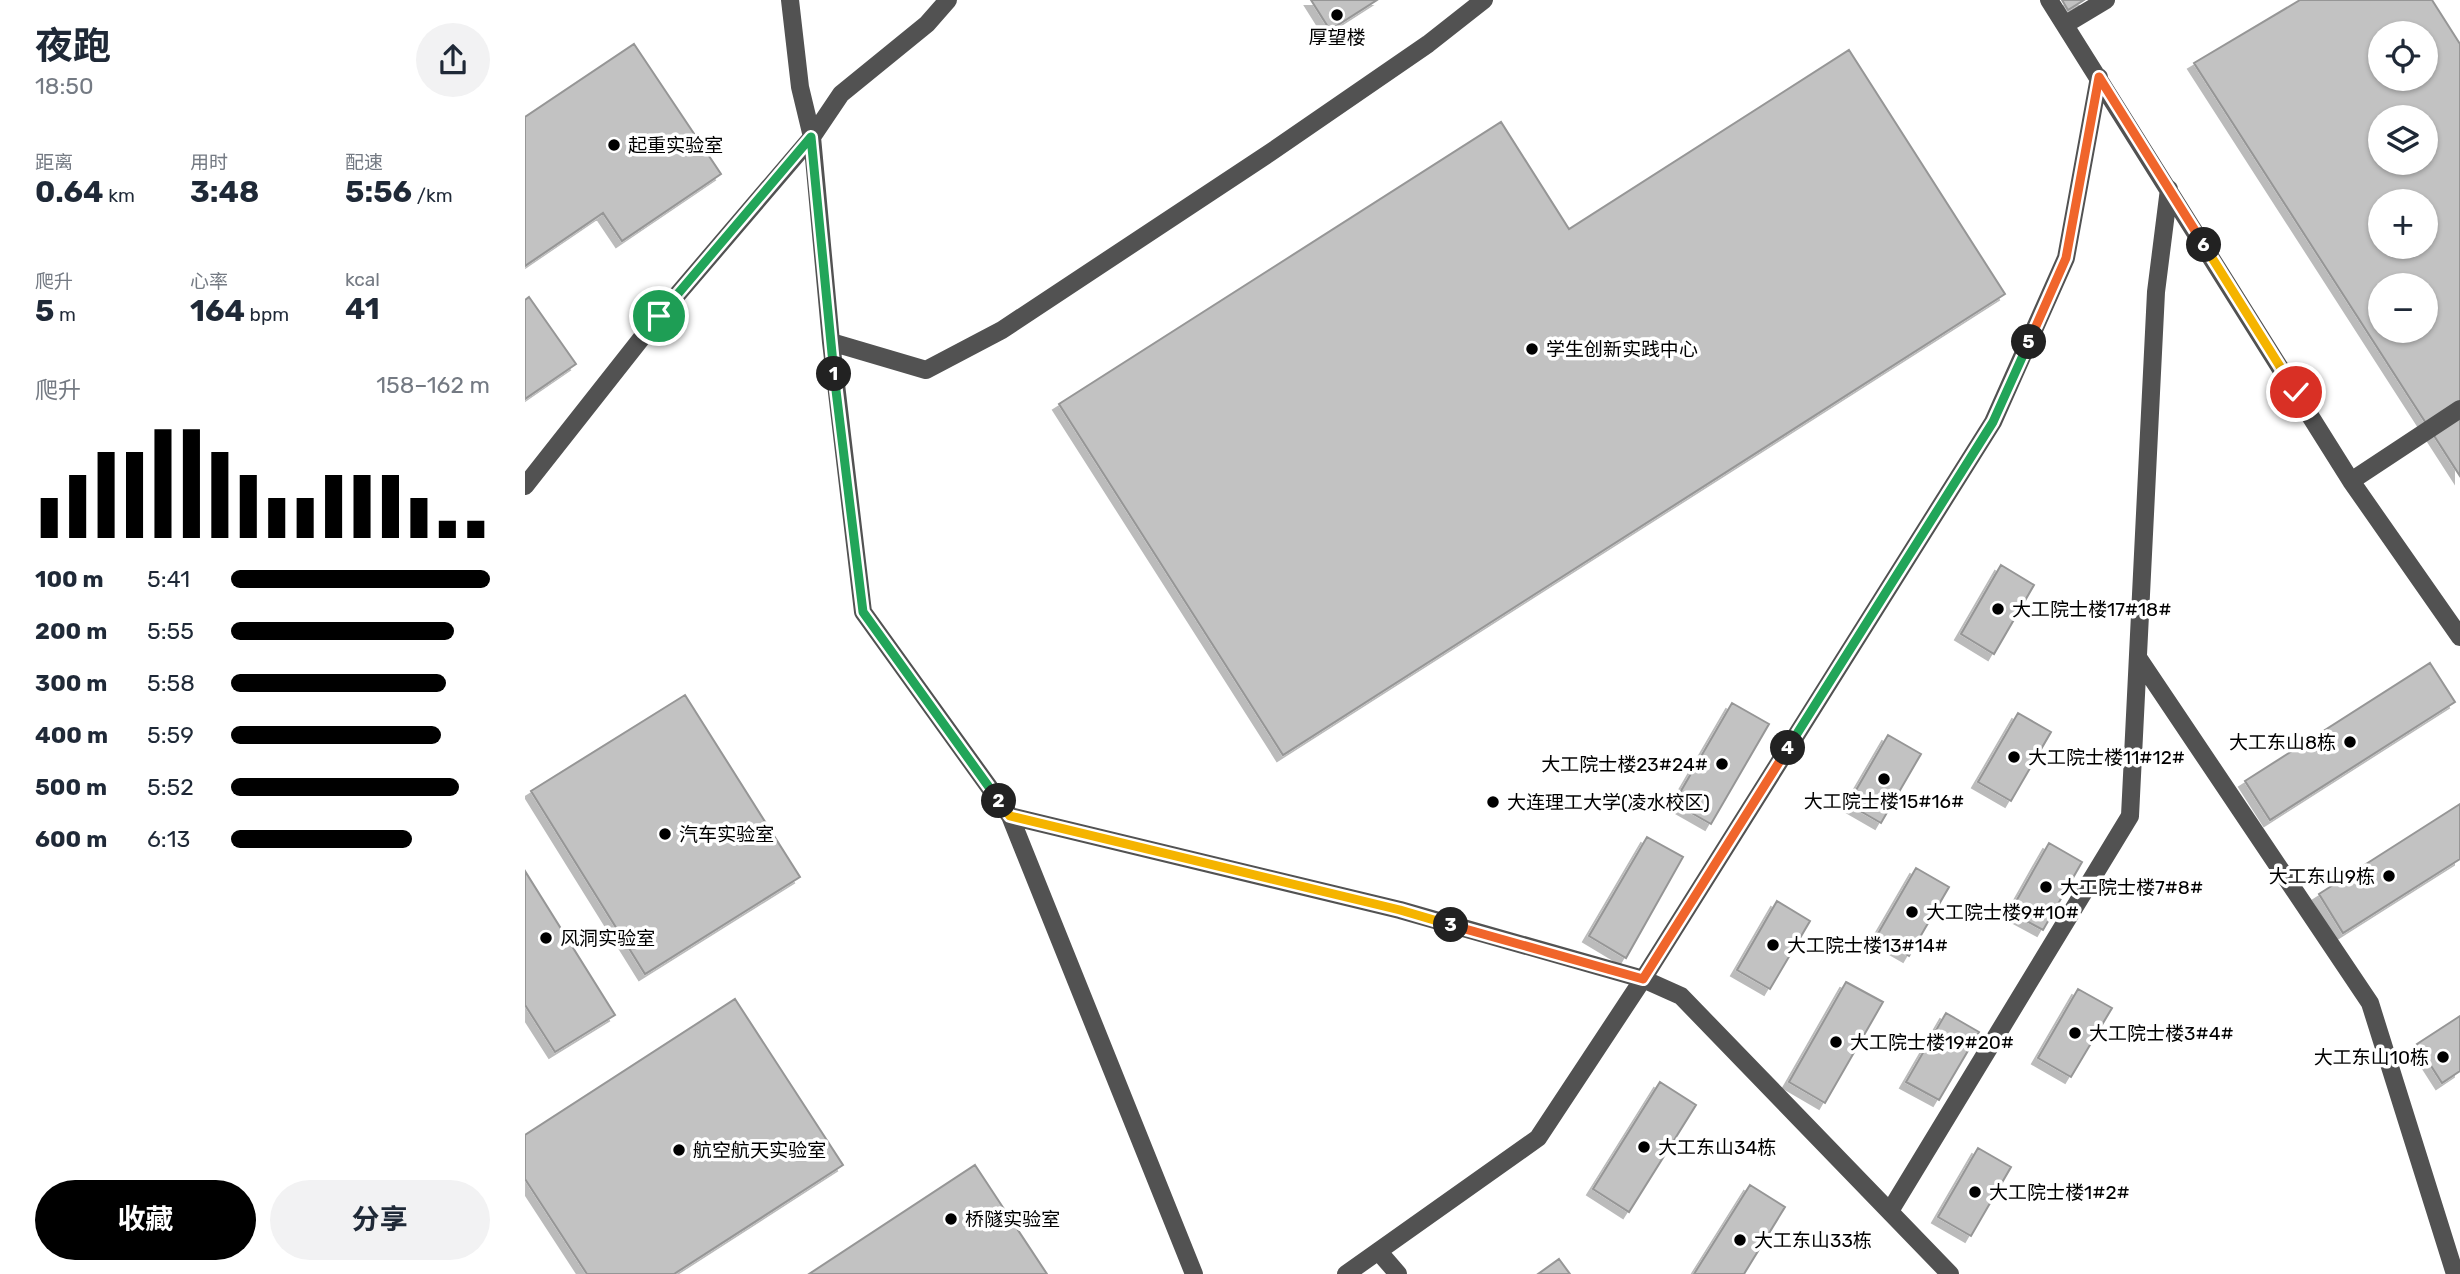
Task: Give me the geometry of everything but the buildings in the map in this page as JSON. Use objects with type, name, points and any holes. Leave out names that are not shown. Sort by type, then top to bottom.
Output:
[{"type":"street","points":[[790,0],[800,87],[811,137],[831,342],[863,612],[1010,816],[1194,1274]]},
{"type":"street","points":[[525,486],[659,316],[811,137],[841,94],[927,24],[948,0]]},
{"type":"street","points":[[831,342],[926,370],[1002,330],[1249,167],[1428,44],[1484,0]]},
{"type":"street","points":[[2049,0],[2351,481],[2460,637]]},
{"type":"street","points":[[2066,24],[2106,0]]},
{"type":"street","points":[[1346,1274],[1538,1138],[1643,979],[1993,422],[2066,258],[2099,77]]},
{"type":"street","points":[[1890,1211],[2130,816],[2156,292],[2169,189]]},
{"type":"street","points":[[2351,481],[2460,409]]},
{"type":"street","points":[[2139,659],[2370,1003],[2455,1274]]},
{"type":"street","points":[[1010,816],[1400,910],[1643,979],[1681,996],[1950,1274]]},
{"type":"street","points":[[1379,1252],[1398,1274]]},
{"type":"place","name":"厚望楼","points":[[1337,15]]},
{"type":"place","name":"起重实验室","points":[[614,145]]},
{"type":"place","name":"学生创新实践中心","points":[[1532,349]]},
{"type":"place","name":"大工院士楼17#18#","points":[[1998,609]]},
{"type":"place","name":"大工东山8栋","points":[[2350,742]]},
{"type":"place","name":"大工院士楼11#12#","points":[[2014,757]]},
{"type":"place","name":"大工院士楼23#24#","points":[[1722,764]]},
{"type":"place","name":"大工院士楼15#16#","points":[[1884,779]]},
{"type":"place","name":"大连理工大学(凌水校区)","points":[[1493,802]]},
{"type":"place","name":"汽车实验室","points":[[665,834]]},
{"type":"place","name":"大工东山9栋","points":[[2389,876]]},
{"type":"place","name":"大工院士楼7#8#","points":[[2046,887]]},
{"type":"place","name":"大工院士楼9#10#","points":[[1912,912]]},
{"type":"place","name":"风洞实验室","points":[[546,938]]},
{"type":"place","name":"大工院士楼13#14#","points":[[1773,945]]},
{"type":"place","name":"大工院士楼3#4#","points":[[2075,1033]]},
{"type":"place","name":"大工院士楼19#20#","points":[[1836,1042]]},
{"type":"place","name":"大工东山10栋","points":[[2443,1057]]},
{"type":"place","name":"大工东山34栋","points":[[1644,1147]]},
{"type":"place","name":"航空航天实验室","points":[[679,1150]]},
{"type":"place","name":"大工院士楼1#2#","points":[[1975,1192]]},
{"type":"place","name":"桥隧实验室","points":[[951,1219]]},
{"type":"place","name":"大工东山33栋","points":[[1740,1240]]},
{"type":"route","points":[[659,316],[811,137],[831,342],[863,612],[1010,816],[1400,910],[1643,979],[1993,422],[2066,258],[2099,77],[2296,392]]}]
